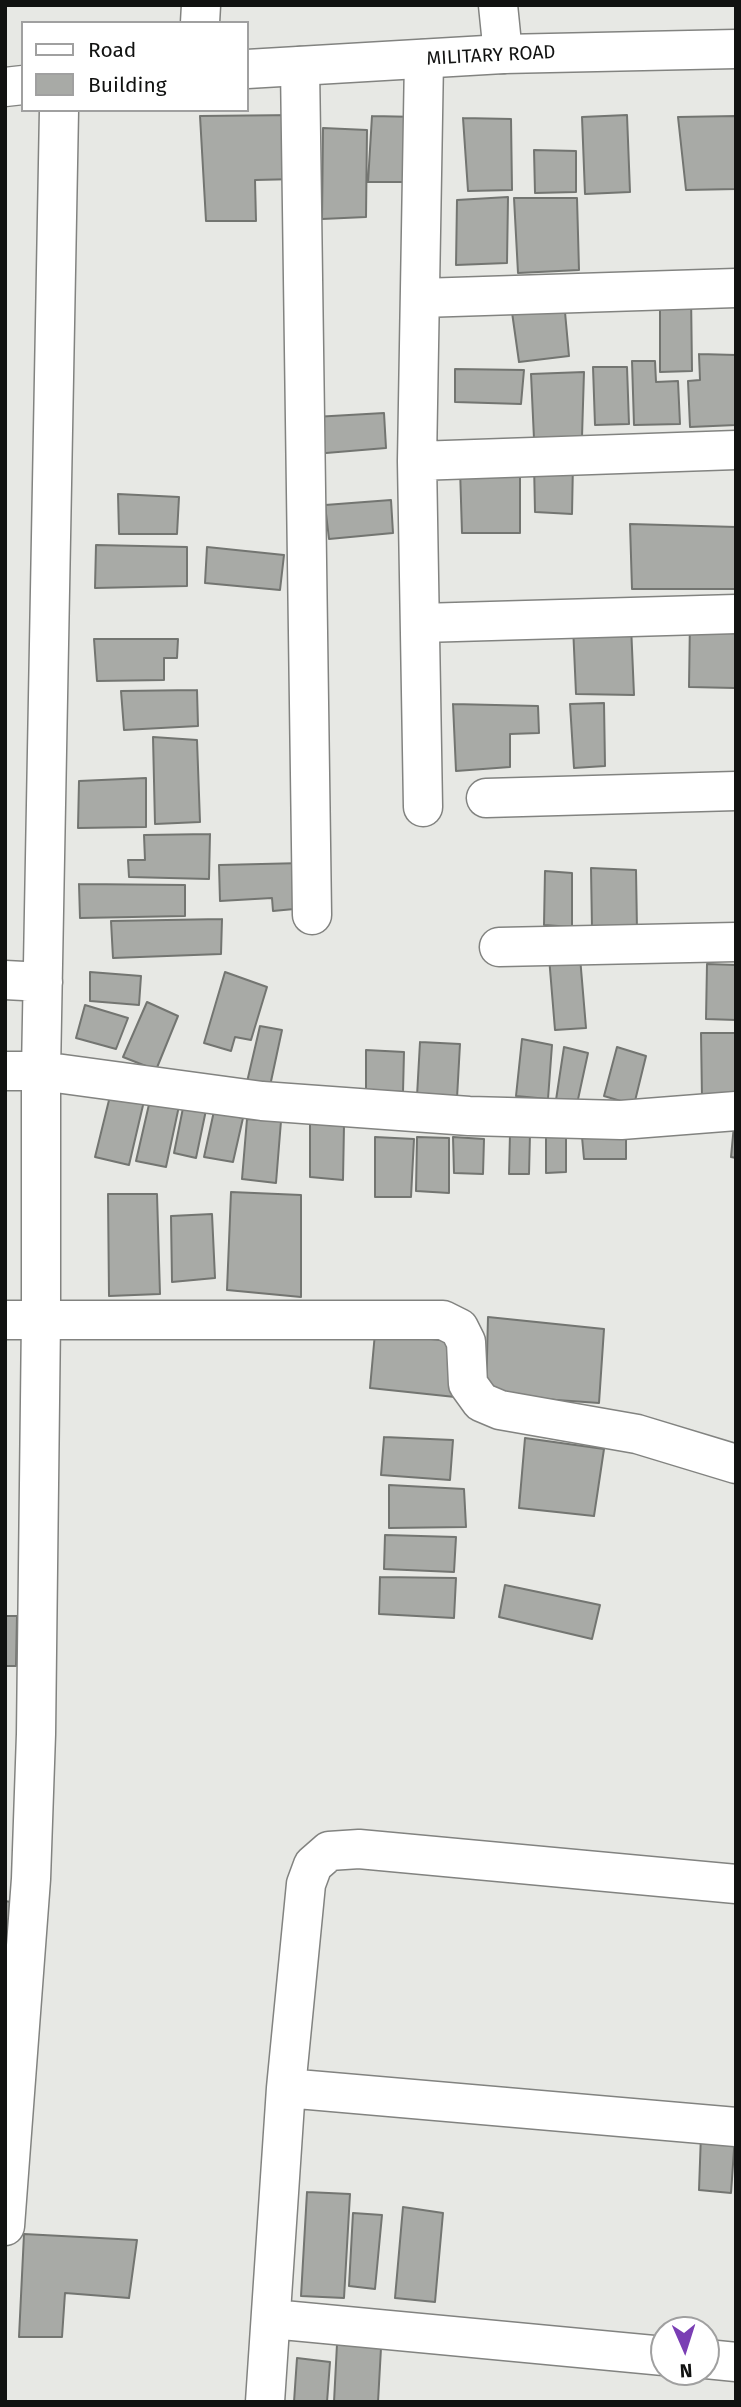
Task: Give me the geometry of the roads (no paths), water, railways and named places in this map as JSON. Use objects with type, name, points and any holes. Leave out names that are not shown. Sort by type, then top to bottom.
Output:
[{"type":"street","points":[[498,5],[503,54]]},
{"type":"street","name":"MILITARY ROAD","points":[[248,69],[503,54],[736,49]]},
{"type":"street","points":[[423,807],[417,461],[424,59]]},
{"type":"street","points":[[300,66],[312,915]]},
{"type":"street","points":[[5,2226],[18,1878],[35,1782],[37,1734],[23,1319],[23,1071],[43,982],[59,112]]},
{"type":"street","points":[[421,298],[736,288]]},
{"type":"street","points":[[417,461],[736,450]]},
{"type":"street","points":[[421,623],[736,614]]},
{"type":"street","points":[[485,798],[736,791]]},
{"type":"street","points":[[499,947],[736,943]]},
{"type":"street","points":[[5,980],[43,982]]},
{"type":"street","points":[[23,1071],[262,1101],[469,1116],[621,1120],[736,1111]]},
{"type":"street","points":[[23,1319],[443,1320],[459,1328],[467,1342],[468,1384],[481,1402],[500,1410],[636,1434],[736,1464]]},
{"type":"street","points":[[265,2402],[286,2088],[306,1884],[313,1865],[329,1851],[359,1849],[736,1884]]},
{"type":"street","points":[[286,2088],[736,2127]]},
{"type":"street","points":[[272,2319],[650,2355]]}]
